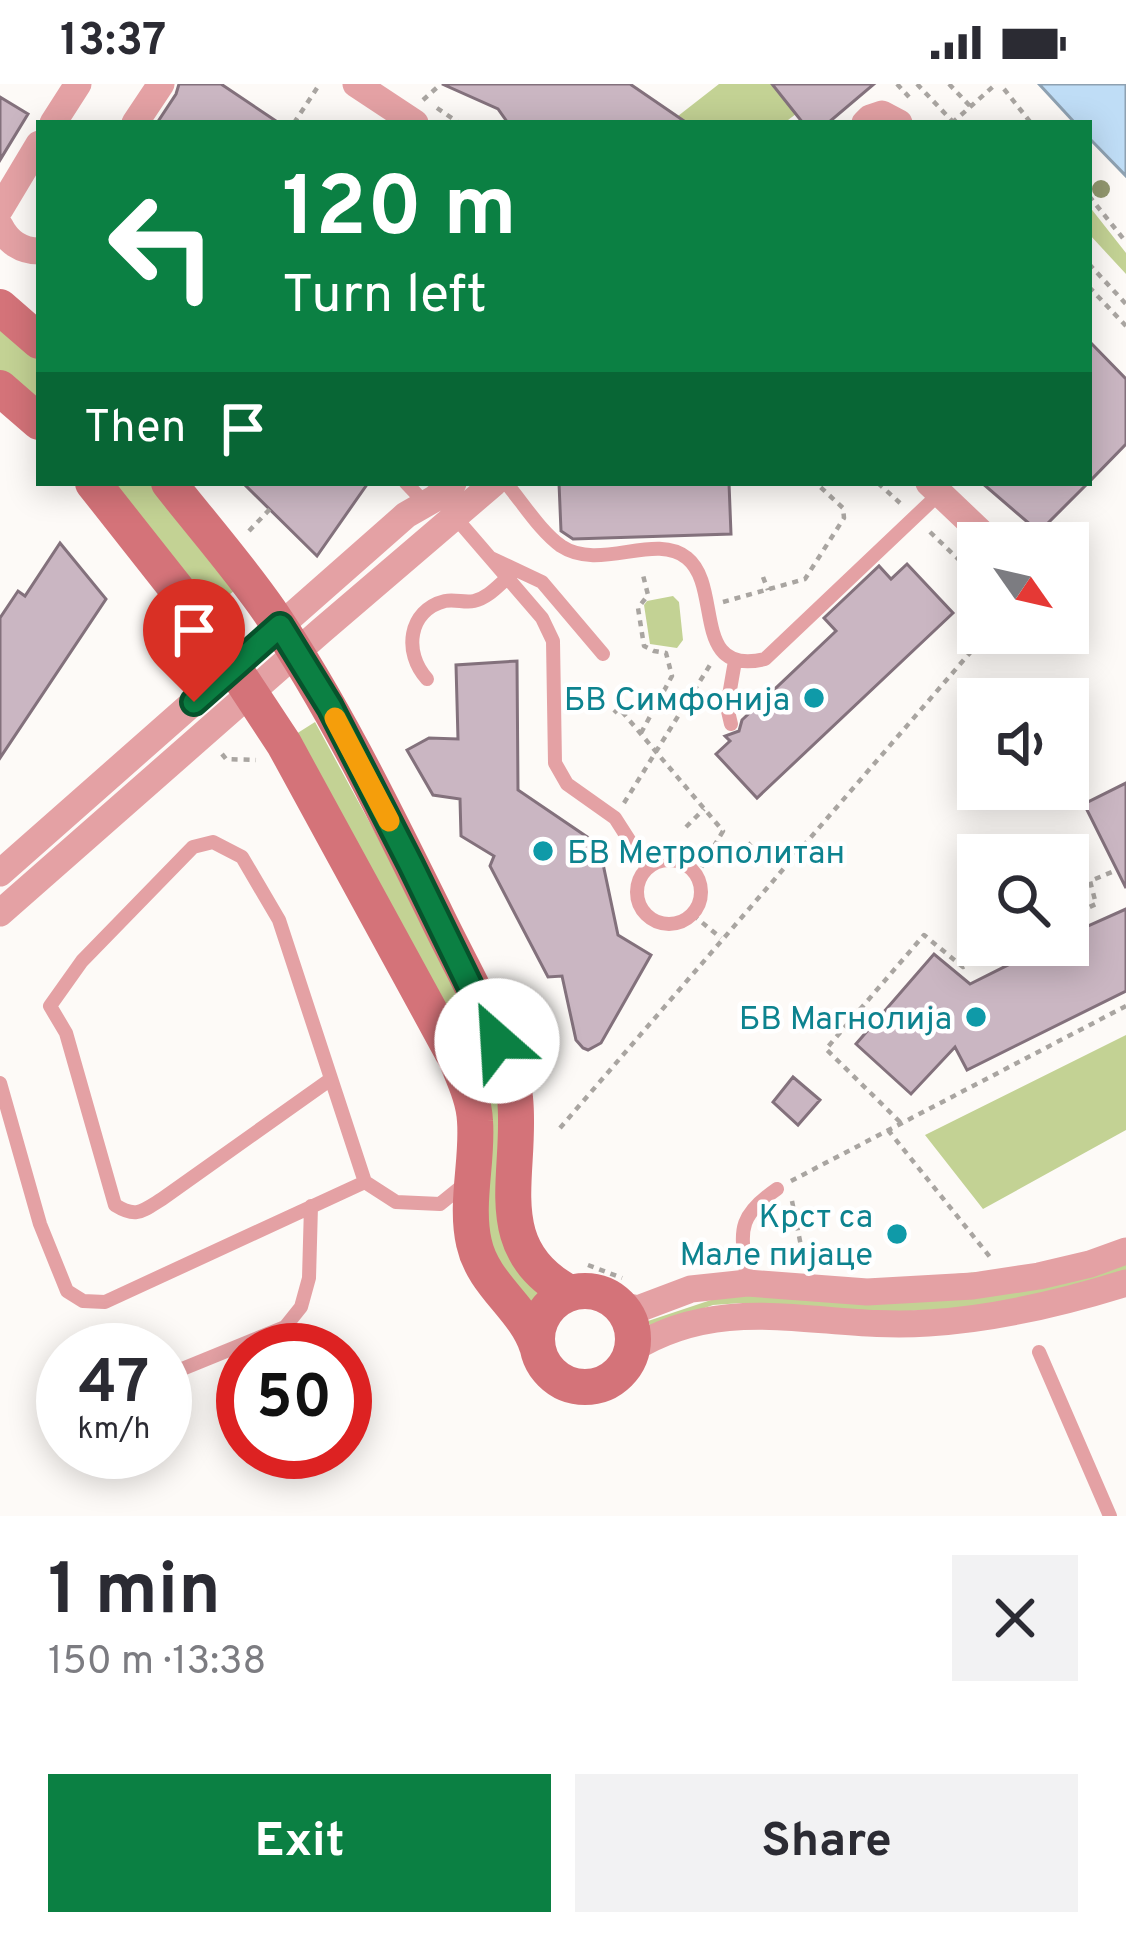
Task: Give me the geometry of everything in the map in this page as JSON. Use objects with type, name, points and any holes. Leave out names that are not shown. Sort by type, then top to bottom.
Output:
[{"type":"main road","points":[[0,307],[36,338]]},
{"type":"main road","points":[[0,388],[36,419]]},
{"type":"main road","points":[[95,486],[209,630],[284,744],[456,1059],[476,1122],[472,1239],[488,1277],[528,1326],[537,1346],[548,1369],[567,1383],[598,1385],[613,1377],[626,1363],[632,1331],[620,1305],[593,1291],[570,1293],[545,1311],[538,1325],[537,1346]]},
{"type":"main road","points":[[171,486],[288,640],[330,707],[392,827],[500,1046],[515,1097],[514,1226],[534,1267],[570,1293]]},
{"type":"street","points":[[55,120],[78,84]]},
{"type":"street","points":[[137,120],[161,84]]},
{"type":"street","points":[[373,89],[411,120]]},
{"type":"street","points":[[0,209],[36,149]]},
{"type":"street","points":[[0,226],[19,247],[36,250]]},
{"type":"street","points":[[288,640],[406,515],[449,486]]},
{"type":"street","points":[[0,873],[288,640],[491,486]]},
{"type":"street","points":[[934,488],[970,522]]},
{"type":"street","points":[[0,913],[242,680]]},
{"type":"street","points":[[620,1305],[638,1309],[691,1289],[747,1282],[867,1292],[1010,1282],[1126,1251]]},
{"type":"street","points":[[631,1350],[671,1331],[729,1315],[926,1324],[1078,1298],[1126,1283]]},
{"type":"lane","points":[[409,486],[426,504]]},
{"type":"lane","points":[[509,486],[550,535],[577,554],[663,549],[684,555],[699,571],[712,634],[720,648],[735,661],[749,663],[765,659],[934,488]]},
{"type":"lane","points":[[455,517],[542,619],[554,641],[555,763],[567,784],[615,818],[647,868]]},
{"type":"lane","points":[[484,554],[542,582],[603,654]]},
{"type":"lane","points":[[427,679],[411,651],[416,626],[425,614],[445,602],[473,602],[506,579]]},
{"type":"lane","points":[[730,724],[727,707],[735,661]]},
{"type":"lane","points":[[331,1079],[162,1199],[129,1214],[115,1204],[66,1033],[50,1006],[82,961],[193,847],[213,842],[242,856],[279,920],[365,1182],[396,1202],[440,1204],[471,1178]]},
{"type":"lane","points":[[664,860],[683,862],[697,875],[702,896],[693,915],[678,924],[660,924],[645,915],[637,900],[638,882],[647,868],[664,860]]},
{"type":"lane","points":[[0,1083],[40,1224],[67,1291],[83,1300],[104,1302],[365,1182]]},
{"type":"lane","points":[[747,1282],[742,1237],[747,1213],[777,1189]]},
{"type":"lane","points":[[192,1365],[285,1327],[301,1307],[309,1278],[311,1206]]},
{"type":"lane","points":[[1039,1352],[1110,1516]]},
{"type":"path","points":[[917,84],[950,120]]},
{"type":"path","points":[[950,84],[970,107]]},
{"type":"path","points":[[957,92],[966,84]]},
{"type":"path","points":[[956,120],[996,84]]},
{"type":"path","points":[[296,120],[317,88]]},
{"type":"path","points":[[1004,89],[1029,120]]},
{"type":"path","points":[[1092,200],[1126,242]]},
{"type":"path","points":[[1092,268],[1126,304]]},
{"type":"path","points":[[1092,290],[1126,326]]},
{"type":"path","points":[[706,607],[805,579],[844,518],[843,508],[819,486]]},
{"type":"path","points":[[242,538],[270,509]]},
{"type":"path","points":[[641,734],[672,676],[666,652],[644,646],[638,608],[648,595],[642,572]]},
{"type":"path","points":[[764,577],[768,590]]},
{"type":"path","points":[[615,818],[720,648]]},
{"type":"path","points":[[560,1128],[969,654]]},
{"type":"path","points":[[614,713],[620,708],[723,832],[697,875]]},
{"type":"path","points":[[686,827],[704,809]]},
{"type":"path","points":[[716,843],[741,851],[752,843]]},
{"type":"path","points":[[1089,907],[1096,904],[1090,881],[1117,870]]},
{"type":"path","points":[[693,915],[722,940]]},
{"type":"path","points":[[901,1123],[826,1049],[924,935],[957,962]]},
{"type":"path","points":[[778,1285],[780,1274],[805,1264],[788,1182],[1126,1006]]},
{"type":"path","points":[[888,1130],[1010,1282]]},
{"type":"green space","points":[[719,84],[772,84],[796,114],[788,120],[684,120],[678,116]]},
{"type":"green space","points":[[1092,210],[1126,253],[1126,274],[1092,237]]},
{"type":"green space","points":[[0,307],[36,338],[36,419],[0,388]]},
{"type":"green space","points":[[95,486],[171,486],[247,581],[199,618]]},
{"type":"green space","points":[[673,596],[679,602],[683,640],[677,648],[650,644],[644,605]]},
{"type":"green space","points":[[315,722],[483,1031],[506,1086],[504,1192],[554,1295],[532,1313],[486,1246],[485,1142],[296,734]]},
{"type":"green space","points":[[1126,1035],[1126,1130],[983,1209],[925,1135]]},
{"type":"green space","points":[[1126,1259],[1126,1275],[1083,1288],[963,1308],[823,1312],[742,1303],[713,1305],[651,1327],[648,1321],[729,1294]]},
{"type":"water","points":[[1039,84],[1126,84],[1126,176],[1092,141],[1092,120],[1072,120]]},
{"type":"building","points":[[179,84],[221,84],[275,120],[159,120]]},
{"type":"building","points":[[442,84],[630,84],[683,120],[506,120],[498,109]]},
{"type":"building","points":[[772,84],[874,84],[832,120],[801,120]]},
{"type":"building","points":[[0,97],[28,114],[0,160]]},
{"type":"building","points":[[1092,344],[1126,379],[1126,444],[1092,479]]},
{"type":"building","points":[[246,486],[366,486],[317,556]]},
{"type":"building","points":[[559,486],[729,486],[731,534],[573,539],[561,531]]},
{"type":"building","points":[[985,486],[1085,486],[1049,522],[1027,522]]},
{"type":"building","points":[[60,543],[106,599],[0,758],[0,618],[18,591],[25,596]]},
{"type":"building","name":"БВ Симфонија","points":[[907,564],[953,613],[757,798],[716,754],[730,741],[725,736],[739,731],[742,720],[836,631],[824,618],[879,566],[891,579]]},
{"type":"building","name":"БВ Метрополитан","points":[[517,661],[518,790],[599,845],[618,935],[651,955],[601,1043],[588,1050],[576,1040],[562,976],[548,977],[490,866],[494,856],[461,836],[460,799],[433,795],[407,750],[429,738],[458,739],[456,665]]},
{"type":"building","points":[[1126,783],[1126,888],[1087,810],[1089,802]]},
{"type":"building","name":"БВ Магнолија","points":[[1126,909],[1126,991],[967,1070],[955,1047],[911,1094],[856,1044],[934,954],[970,984],[1006,966],[1089,966],[1089,926]]},
{"type":"building","points":[[793,1077],[820,1100],[798,1125],[773,1102]]},
{"type":"slow traffic","points":[[335,718],[389,821]]},
{"type":"place","name":"БВ Симфонија","points":[[814,698]]},
{"type":"place","name":"БВ Метрополитан","points":[[543,851]]},
{"type":"place","name":"БВ Магнолија","points":[[976,1017]]},
{"type":"place","name":"Крст са Мале пијаце","points":[[897,1234]]},
{"type":"route","points":[[194,702],[280,626],[330,707],[497,1041]]}]
